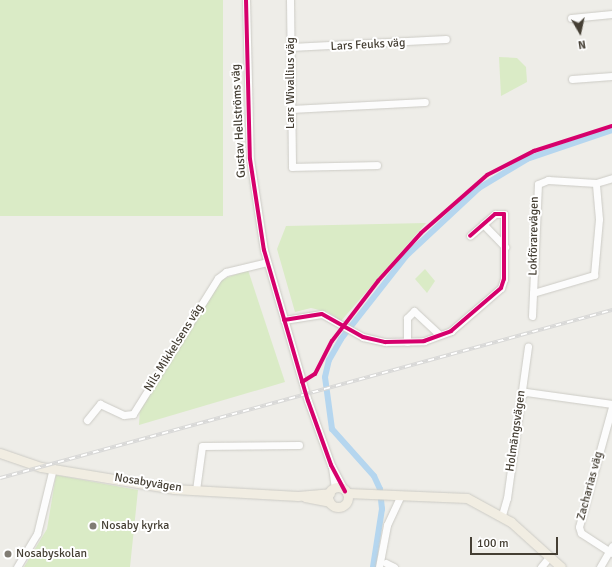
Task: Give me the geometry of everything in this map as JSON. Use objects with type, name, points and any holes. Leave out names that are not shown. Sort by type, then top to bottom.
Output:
[{"type":"main road","name":"Nosabyvägen","points":[[0,453],[53,468],[196,490],[298,496],[331,494]]},
{"type":"main road","points":[[345,504],[346,492]]},
{"type":"main road","points":[[377,496],[337,507],[331,494],[346,492],[377,496],[401,495],[467,498],[502,515],[561,567]]},
{"type":"street","name":"Gustav Hellströms väg","points":[[246,0],[250,159],[267,262],[284,320],[331,465],[346,492]]},
{"type":"street","name":"Lars Wivallius väg","points":[[290,0],[292,167],[377,165]]},
{"type":"street","points":[[571,18],[612,14]]},
{"type":"street","name":"Lars Feuks väg","points":[[291,48],[446,39]]},
{"type":"street","points":[[572,79],[612,76]]},
{"type":"street","points":[[291,109],[425,102]]},
{"type":"street","name":"Lokförarevägen","points":[[532,316],[538,184],[548,180],[596,183],[612,178]]},
{"type":"street","points":[[533,293],[594,275],[599,219],[596,183]]},
{"type":"street","points":[[284,320],[322,314],[346,326],[353,332],[373,341],[407,342],[440,335],[461,325],[501,288],[505,247],[504,214],[495,214],[470,236]]},
{"type":"street","points":[[483,224],[505,247]]},
{"type":"street","name":"Nils Mikkelsens väg","points":[[87,420],[100,404],[124,415],[133,414],[218,278],[226,272],[267,262]]},
{"type":"street","points":[[407,342],[407,318],[414,311],[440,335]]},
{"type":"street","name":"Holmängsvägen","points":[[502,515],[522,394],[528,346]]},
{"type":"street","name":"Zacharias väg","points":[[522,394],[612,405],[579,527],[581,533],[611,550]]},
{"type":"street","points":[[196,490],[202,446],[298,445]]},
{"type":"street","name":"Gustav Hellströms väg","points":[[331,465],[331,494]]},
{"type":"street","points":[[17,567],[37,534],[53,468]]},
{"type":"street","points":[[379,567],[387,525],[401,495]]},
{"type":"street","points":[[600,567],[611,550]]},
{"type":"street","points":[[540,567],[549,557]]},
{"type":"street","points":[[386,563],[394,567]]},
{"type":"green space","points":[[0,0],[223,0],[223,216],[0,216]]},
{"type":"green space","points":[[499,57],[517,58],[526,67],[527,82],[501,96]]},
{"type":"green space","points":[[426,223],[341,321],[328,312],[311,308],[295,312],[277,249],[286,226]]},
{"type":"green space","points":[[425,269],[435,281],[427,293],[415,279]]},
{"type":"green space","points":[[248,270],[285,382],[139,425],[140,408],[220,280]]},
{"type":"green space","points":[[56,475],[138,490],[130,567],[24,567],[47,529]]},
{"type":"waterway","points":[[373,567],[382,509],[380,489],[374,476],[332,429],[325,377],[329,360],[341,339],[406,256],[479,188],[527,159],[612,130]]},
{"type":"railway","points":[[0,478],[612,310]]},
{"type":"cycle path","points":[[246,0],[250,159],[264,250],[308,401],[331,465],[345,491]]},
{"type":"cycle path","points":[[302,382],[315,374],[332,341],[378,281],[421,233],[487,175],[534,151],[612,126]]},
{"type":"cycle path","points":[[284,320],[322,314],[363,337],[385,342],[424,341],[451,331],[501,288],[504,279],[504,214],[495,214],[470,236]]},
{"type":"place","name":"Nosaby kyrka","points":[[93,526]]},
{"type":"place","name":"Nosabyskolan","points":[[8,554]]}]
